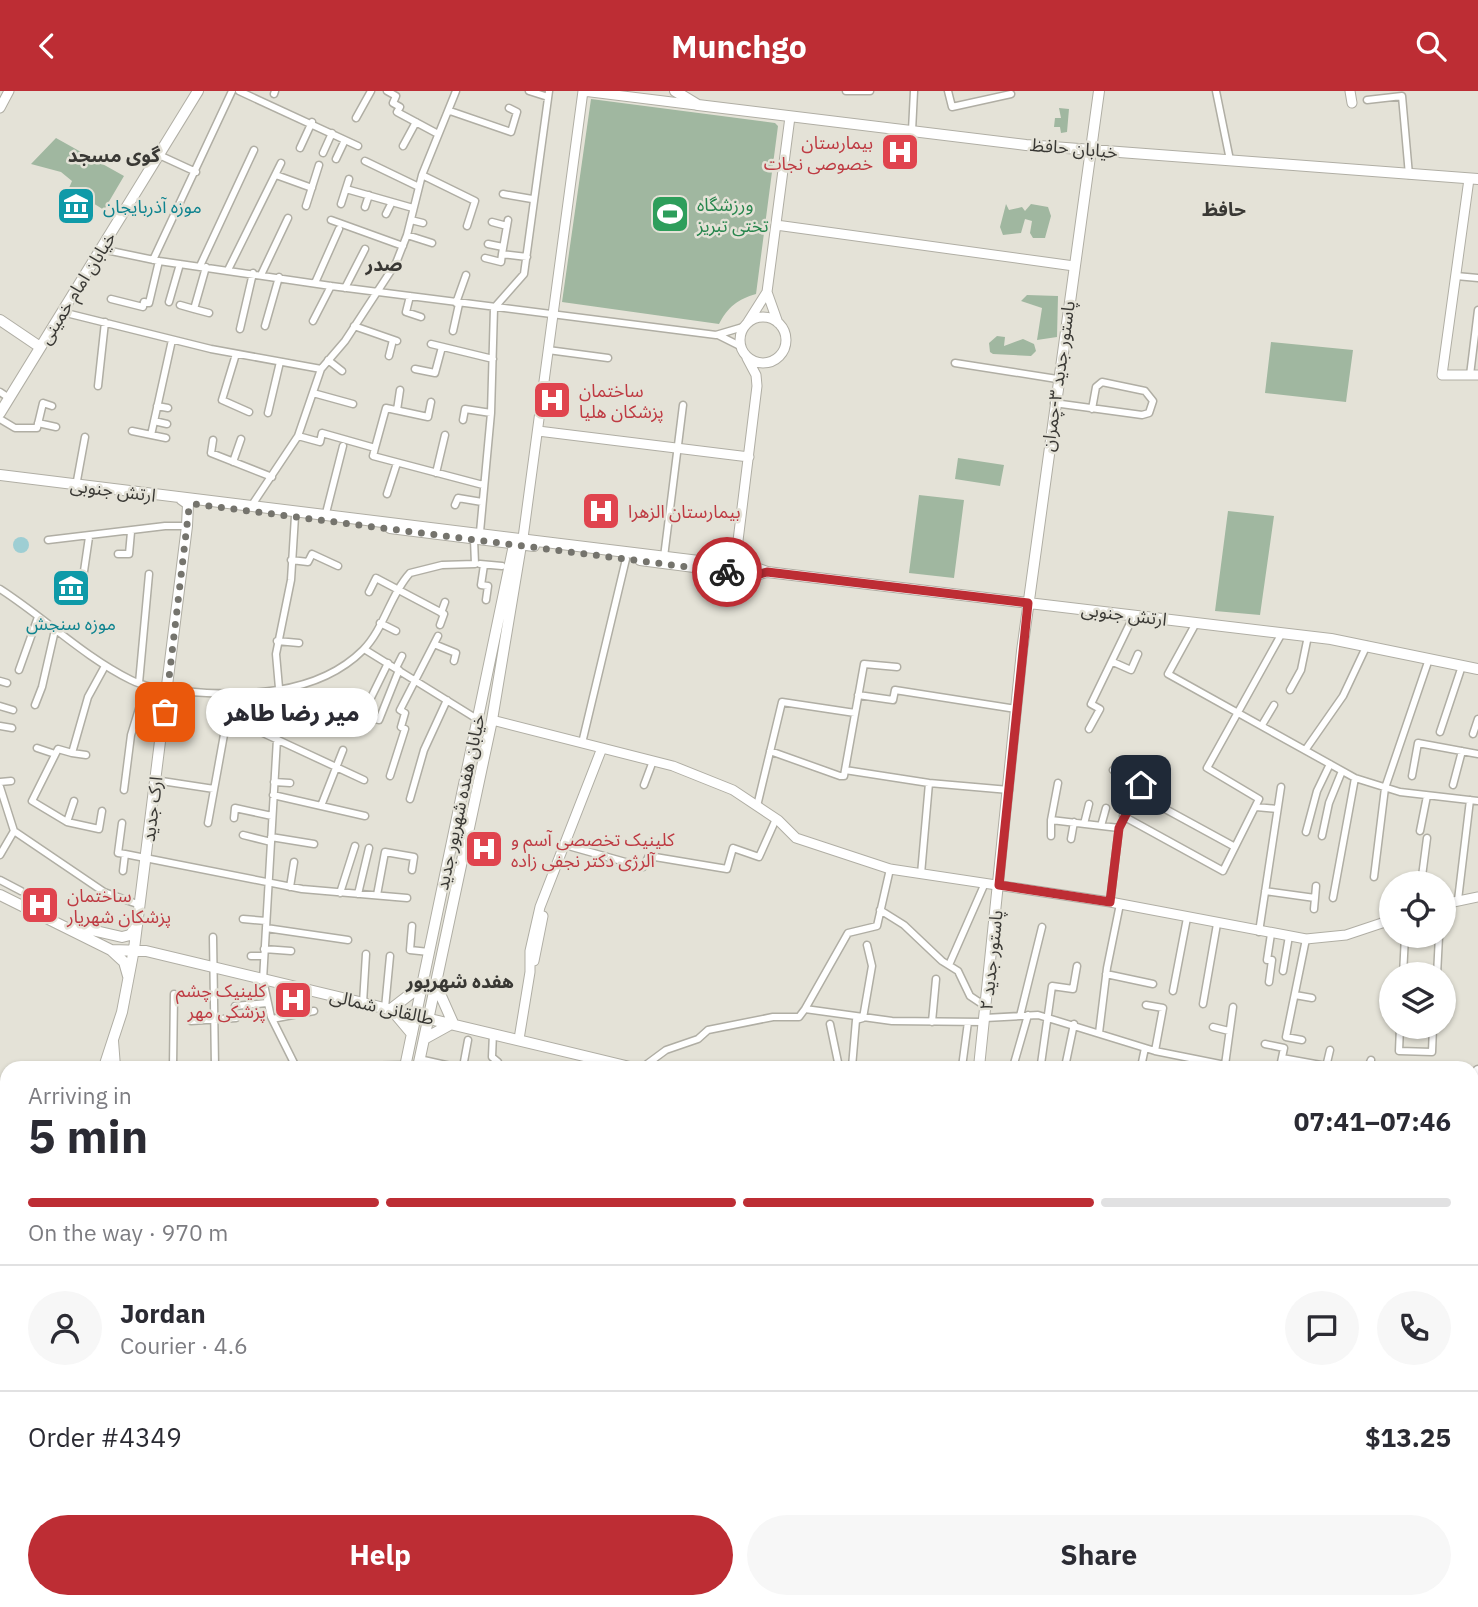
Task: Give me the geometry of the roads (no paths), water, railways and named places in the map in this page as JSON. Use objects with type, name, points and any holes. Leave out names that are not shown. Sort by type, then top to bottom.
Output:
[{"type":"main road","name":"خیابان امام خمینی","points":[[0,413],[5,395],[62,311],[198,91]]},
{"type":"main road","name":"خیابان حافظ","points":[[675,91],[698,105],[912,131],[1093,150],[1474,179]]},
{"type":"main road","name":"پاستور جدید ۳-چمران","points":[[1028,603],[1057,379],[1093,150],[1099,91]]},
{"type":"main road","points":[[0,320],[38,343]]},
{"type":"main road","name":"ارتش جنوبی","points":[[0,475],[181,499],[326,513],[626,559],[756,575],[767,572]]},
{"type":"main road","points":[[0,482],[38,486],[53,482]]},
{"type":"main road","points":[[181,499],[189,508]]},
{"type":"main road","name":"ارتش جنوبی","points":[[189,508],[196,503],[477,535]]},
{"type":"main road","name":"ارک جدید","points":[[106,1061],[128,984],[134,949],[189,508]]},
{"type":"main road","name":"ارتش جنوبی","points":[[518,541],[1308,636],[1367,645],[1478,669]]},
{"type":"main road","name":"خیابان هفده شهریور جدید","points":[[406,1061],[477,719],[518,541]]},
{"type":"main road","name":"خیابان هفده شهریور جدید","points":[[419,1061],[505,655],[518,541]]},
{"type":"main road","name":"پاستور جدید ۲","points":[[980,1061],[1028,603]]},
{"type":"main road","points":[[492,651],[501,650],[505,655]]},
{"type":"main road","points":[[0,895],[111,950],[124,962],[128,984]]},
{"type":"main road","points":[[47,918],[113,937],[130,935],[137,925]]},
{"type":"main road","name":"طالقانی شمالی","points":[[111,950],[134,949],[429,1017],[604,1061]]},
{"type":"main road","points":[[424,1039],[453,1023],[436,984]]},
{"type":"main road","points":[[412,1034],[388,1008],[422,985]]},
{"type":"main road","points":[[113,1037],[115,1061]]},
{"type":"street","points":[[0,108],[9,91]]},
{"type":"street","points":[[111,299],[143,307],[144,302],[149,303],[156,260],[232,91]]},
{"type":"street","points":[[239,91],[312,122],[358,146]]},
{"type":"street","points":[[356,118],[371,91]]},
{"type":"street","points":[[387,91],[396,96],[393,103],[400,107],[397,112],[438,134]]},
{"type":"street","points":[[252,506],[298,436],[321,369],[378,292],[403,246],[422,175],[456,91]]},
{"type":"street","points":[[518,541],[538,431],[583,91],[698,105]]},
{"type":"street","points":[[846,91],[870,91]]},
{"type":"street","points":[[912,131],[914,91]]},
{"type":"street","points":[[948,91],[952,107],[1011,94]]},
{"type":"street","points":[[1216,91],[1230,160]]},
{"type":"street","points":[[1350,91],[1352,103]]},
{"type":"street","points":[[475,564],[491,413],[494,307],[524,274],[548,94],[530,92],[528,102]]},
{"type":"street","points":[[1367,100],[1402,96],[1409,175]]},
{"type":"street","points":[[450,111],[511,132],[517,112],[509,109]]},
{"type":"street","points":[[740,347],[745,325],[767,292],[790,117]]},
{"type":"street","points":[[300,148],[312,122]]},
{"type":"street","points":[[403,146],[416,122]]},
{"type":"street","points":[[323,153],[332,133]]},
{"type":"street","points":[[336,159],[345,140]]},
{"type":"street","points":[[194,309],[203,267],[254,150]]},
{"type":"street","points":[[159,155],[196,172]]},
{"type":"street","points":[[365,162],[419,187]]},
{"type":"street","points":[[228,270],[281,163]]},
{"type":"street","points":[[306,206],[319,165]]},
{"type":"street","points":[[275,175],[312,188]]},
{"type":"street","points":[[422,175],[475,201],[467,226]]},
{"type":"street","points":[[341,204],[349,179]]},
{"type":"street","points":[[1474,179],[1456,276],[1442,375],[1474,375],[1478,310]]},
{"type":"street","points":[[346,189],[413,208]]},
{"type":"street","points":[[502,194],[532,199]]},
{"type":"street","points":[[365,208],[369,195]]},
{"type":"street","points":[[387,214],[392,202]]},
{"type":"street","points":[[261,275],[288,218]]},
{"type":"street","points":[[331,220],[403,246]]},
{"type":"street","points":[[411,220],[423,223]]},
{"type":"street","points":[[485,258],[500,262],[503,251],[508,223],[492,222]]},
{"type":"street","points":[[776,225],[1074,267]]},
{"type":"street","points":[[314,283],[339,229]]},
{"type":"street","points":[[407,235],[432,243]]},
{"type":"street","points":[[488,244],[527,257]]},
{"type":"street","points":[[101,249],[180,264],[345,288],[716,335],[740,347],[756,375],[757,386],[734,565]]},
{"type":"street","points":[[345,288],[365,249]]},
{"type":"street","points":[[169,302],[180,264]]},
{"type":"street","points":[[240,329],[253,273]]},
{"type":"street","points":[[453,331],[466,275]]},
{"type":"street","points":[[1456,276],[1478,278]]},
{"type":"street","points":[[265,327],[279,277]]},
{"type":"street","points":[[313,321],[331,286]]},
{"type":"street","points":[[757,386],[778,358],[786,341],[767,292]]},
{"type":"street","points":[[410,296],[406,312],[421,317]]},
{"type":"street","points":[[180,305],[209,313]]},
{"type":"street","points":[[62,311],[172,340],[321,369]]},
{"type":"street","points":[[716,335],[766,317],[778,323]]},
{"type":"street","points":[[98,386],[105,322]]},
{"type":"street","points":[[354,327],[395,340],[389,356]]},
{"type":"street","points":[[151,435],[172,340]]},
{"type":"street","points":[[431,344],[493,359]]},
{"type":"street","points":[[415,369],[435,373],[442,347]]},
{"type":"street","points":[[548,349],[608,358]]},
{"type":"street","points":[[236,354],[222,400],[248,412]]},
{"type":"street","points":[[747,358],[759,364],[778,358]]},
{"type":"street","points":[[328,360],[342,371]]},
{"type":"street","points":[[268,413],[280,362]]},
{"type":"street","points":[[955,363],[1057,379]]},
{"type":"street","points":[[1054,403],[1092,409],[1142,415],[1149,413],[1153,401],[1145,391],[1099,382],[1092,409]]},
{"type":"street","points":[[397,411],[401,390]]},
{"type":"street","points":[[313,393],[353,404]]},
{"type":"street","points":[[431,402],[428,417],[386,408],[373,456],[483,485]]},
{"type":"street","points":[[0,419],[15,428],[37,428],[43,404],[52,406]]},
{"type":"street","points":[[664,557],[683,405]]},
{"type":"street","points":[[157,406],[168,408]]},
{"type":"street","points":[[463,420],[466,409],[491,413]]},
{"type":"street","points":[[154,421],[167,424]]},
{"type":"street","points":[[38,423],[56,427]]},
{"type":"street","points":[[132,431],[166,438]]},
{"type":"street","points":[[538,431],[749,457]]},
{"type":"street","points":[[298,436],[320,442],[322,433],[375,448]]},
{"type":"street","points":[[436,473],[445,435]]},
{"type":"street","points":[[76,486],[85,437]]},
{"type":"street","points":[[233,462],[241,439]]},
{"type":"street","points":[[214,440],[211,453],[271,477]]},
{"type":"street","points":[[326,513],[343,446]]},
{"type":"street","points":[[387,493],[397,463]]},
{"type":"street","points":[[455,505],[458,498],[482,502]]},
{"type":"street","points":[[295,516],[291,580],[277,641],[279,688],[264,733],[364,780]]},
{"type":"street","points":[[48,540],[165,526],[187,526]]},
{"type":"street","points":[[118,554],[129,554],[131,532]]},
{"type":"street","points":[[83,578],[89,537]]},
{"type":"street","points":[[291,560],[308,562],[312,554],[338,566]]},
{"type":"street","points":[[582,743],[626,559]]},
{"type":"street","points":[[0,589],[105,666],[142,685],[231,696],[279,688],[327,675],[365,649],[405,579],[416,570],[442,565],[502,566]]},
{"type":"street","points":[[484,565],[481,585],[488,586],[486,600]]},
{"type":"street","points":[[124,790],[131,735],[142,685],[149,574]]},
{"type":"street","points":[[369,592],[378,576],[398,590],[444,614],[440,625]]},
{"type":"street","points":[[441,613],[445,602]]},
{"type":"street","points":[[1089,729],[1100,709],[1091,704],[1134,615]]},
{"type":"street","points":[[19,670],[38,617]]},
{"type":"street","points":[[380,623],[396,631]]},
{"type":"street","points":[[1196,623],[1168,674],[1355,778],[1385,788],[1427,796],[1478,801]]},
{"type":"street","points":[[35,705],[46,675],[55,630]]},
{"type":"street","points":[[1123,816],[1223,871],[1259,799],[1207,768],[1240,713],[1282,633]]},
{"type":"street","points":[[390,776],[405,729],[401,727],[405,713],[400,710],[438,636]]},
{"type":"street","points":[[1290,690],[1301,670],[1308,636]]},
{"type":"street","points":[[277,641],[299,643]]},
{"type":"street","points":[[434,644],[456,653],[454,661]]},
{"type":"street","points":[[1306,749],[1343,696],[1367,645]]},
{"type":"street","points":[[365,649],[477,719]]},
{"type":"street","points":[[1113,662],[1131,670],[1138,654]]},
{"type":"street","points":[[279,688],[331,713],[338,709],[379,720],[402,656]]},
{"type":"street","points":[[1374,877],[1385,788],[1429,659]]},
{"type":"street","points":[[362,716],[387,663]]},
{"type":"street","points":[[842,773],[864,664],[897,667]]},
{"type":"street","points":[[72,753],[88,697],[105,666]]},
{"type":"street","points":[[1440,733],[1462,666]]},
{"type":"street","points":[[858,695],[894,700],[895,690],[1016,709]]},
{"type":"street","points":[[208,823],[231,696]]},
{"type":"street","points":[[410,799],[424,750],[447,700]]},
{"type":"street","points":[[757,806],[782,702],[855,713]]},
{"type":"street","points":[[1262,725],[1274,705]]},
{"type":"street","points":[[0,706],[13,710]]},
{"type":"street","points":[[1473,734],[1478,719]]},
{"type":"street","points":[[492,720],[653,761],[733,790],[776,819],[796,838],[890,869],[1115,903],[1306,939],[1335,937],[1379,924]]},
{"type":"street","points":[[0,726],[12,728]]},
{"type":"street","points":[[276,739],[263,980],[271,1019],[293,1061]]},
{"type":"street","points":[[1412,776],[1418,743],[1478,754]]},
{"type":"street","points":[[37,747],[55,754]]},
{"type":"street","points":[[519,1039],[534,930],[548,886],[602,748]]},
{"type":"street","points":[[86,755],[58,749],[32,801],[67,822],[99,829],[102,811]]},
{"type":"street","points":[[321,806],[342,750]]},
{"type":"street","points":[[770,751],[842,773],[1009,790]]},
{"type":"street","points":[[1453,785],[1462,751]]},
{"type":"street","points":[[644,785],[653,761]]},
{"type":"street","points":[[1306,832],[1317,791],[1330,764]]},
{"type":"street","points":[[1099,1033],[1115,903],[1119,828],[1141,785],[1113,770]]},
{"type":"street","points":[[1322,836],[1329,803],[1342,771]]},
{"type":"street","points":[[1333,898],[1355,778]]},
{"type":"street","points":[[156,780],[214,789]]},
{"type":"street","points":[[11,781],[1,789],[13,831],[104,892],[140,905]]},
{"type":"street","points":[[274,782],[290,783]]},
{"type":"street","points":[[921,874],[929,783]]},
{"type":"street","points":[[1051,836],[1058,783]]},
{"type":"street","points":[[1259,932],[1281,787]]},
{"type":"street","points":[[1136,793],[1236,847]]},
{"type":"street","points":[[273,795],[365,816]]},
{"type":"street","points":[[1420,831],[1427,796]]},
{"type":"street","points":[[1470,800],[1458,900],[1478,897]]},
{"type":"street","points":[[67,822],[74,801]]},
{"type":"street","points":[[1084,824],[1090,804]]},
{"type":"street","points":[[1256,807],[1278,809]]},
{"type":"street","points":[[234,818],[235,808],[272,815]]},
{"type":"street","points":[[1101,826],[1106,809]]},
{"type":"street","points":[[565,845],[643,867],[649,856],[727,869],[733,848],[759,857],[776,819]]},
{"type":"street","points":[[1051,820],[1119,828]]},
{"type":"street","points":[[1071,839],[1074,822]]},
{"type":"street","points":[[122,823],[118,853],[125,855],[290,887],[340,894],[408,898]]},
{"type":"street","points":[[0,855],[13,831]]},
{"type":"street","points":[[243,835],[314,844]]},
{"type":"street","points":[[1423,871],[1427,838]]},
{"type":"street","points":[[340,894],[355,846]]},
{"type":"street","points":[[358,894],[369,848]]},
{"type":"street","points":[[377,895],[385,852],[414,857],[412,870]]},
{"type":"street","points":[[123,871],[125,855]]},
{"type":"street","points":[[290,887],[295,862]]},
{"type":"street","points":[[651,1061],[666,1050],[698,1039],[708,1030],[773,1017],[799,1017],[848,933],[877,926],[890,869]]},
{"type":"street","points":[[0,880],[21,891]]},
{"type":"street","points":[[949,965],[985,883]]},
{"type":"street","points":[[1314,909],[1316,886]]},
{"type":"street","points":[[1265,891],[1315,898]]},
{"type":"street","points":[[880,911],[904,925],[961,975],[970,996],[985,1015]]},
{"type":"street","points":[[1173,991],[1187,918]]},
{"type":"street","points":[[243,919],[348,940]]},
{"type":"street","points":[[1203,1004],[1217,924]]},
{"type":"street","points":[[412,926],[410,950],[429,952]]},
{"type":"street","points":[[1335,926],[1335,937]]},
{"type":"street","points":[[1014,1061],[1042,927]]},
{"type":"street","points":[[1269,982],[1272,960],[1267,960],[1271,933]]},
{"type":"street","points":[[1283,971],[1289,936]]},
{"type":"street","points":[[213,937],[215,1061]]},
{"type":"street","points":[[1302,1040],[1286,1037],[1306,939]]},
{"type":"street","points":[[863,1018],[872,966],[867,945]]},
{"type":"street","points":[[251,956],[264,952],[291,951]]},
{"type":"street","points":[[363,1003],[366,954]]},
{"type":"street","points":[[388,1008],[390,956]]},
{"type":"street","points":[[1042,1061],[1052,986],[1073,989],[1077,966]]},
{"type":"street","points":[[1107,974],[1153,984]]},
{"type":"street","points":[[932,1021],[936,979]]},
{"type":"street","points":[[173,1061],[174,994]]},
{"type":"street","points":[[1295,995],[1312,998]]},
{"type":"street","points":[[235,1006],[267,1003]]},
{"type":"street","points":[[1146,1005],[1163,1008],[1155,1051]]},
{"type":"street","points":[[1225,1061],[1233,1007]]},
{"type":"street","points":[[804,1009],[863,1018],[932,1021],[968,1022],[985,1015],[1048,1018],[1187,1061]]},
{"type":"street","points":[[271,1019],[314,1011]]},
{"type":"street","points":[[853,1061],[856,1020],[863,1018]]},
{"type":"street","points":[[191,1021],[236,1019]]},
{"type":"street","points":[[962,1061],[968,1022]]},
{"type":"street","points":[[830,1024],[838,1061]]},
{"type":"street","points":[[1066,1061],[1074,1024]]},
{"type":"street","points":[[1213,1027],[1229,1031]]},
{"type":"street","points":[[493,1033],[492,1057],[497,1061]]},
{"type":"street","points":[[1400,1039],[1399,1051],[1432,1052],[1433,1039]]},
{"type":"street","points":[[464,1061],[468,1040]]},
{"type":"street","points":[[1265,1044],[1284,1048],[1281,1061]]},
{"type":"street","points":[[1142,1061],[1145,1048]]},
{"type":"street","points":[[1329,1061],[1331,1050]]},
{"type":"street","points":[[1282,1058],[1297,1061]]},
{"type":"water","points":[[21,537],[27,539],[27,551],[21,553],[15,551],[13,545],[15,539]]},
{"type":"place","name":"بیمارستان خصوصی نجات","points":[[900,152]]},
{"type":"place","name":"موزه آذربایجان","points":[[76,206]]},
{"type":"place","name":"ورزشگاه تختی تبریز","points":[[670,214]]},
{"type":"place","name":"ساختمان پزشکان هلیا","points":[[552,400]]},
{"type":"place","name":"بیمارستان الزهرا","points":[[601,511]]},
{"type":"place","name":"موزه سنجش","points":[[71,588]]},
{"type":"place","name":"میر رضا طاهر","points":[[165,712]]},
{"type":"place","name":"کلینیک تخصصى آسم و آلرژى دکتر نجفى زاده","points":[[484,849]]},
{"type":"place","name":"ساختمان پزشکان شهریار","points":[[40,905]]},
{"type":"place","name":"کلینیک چشم پزشکی مهر","points":[[293,1000]]},
{"type":"district","name":"گوی مسجد","points":[[114,155]]},
{"type":"district","name":"حافظ","points":[[1224,209]]},
{"type":"district","name":"صدر","points":[[384,264]]},
{"type":"district","name":"هفده شهریور","points":[[460,981]]}]
